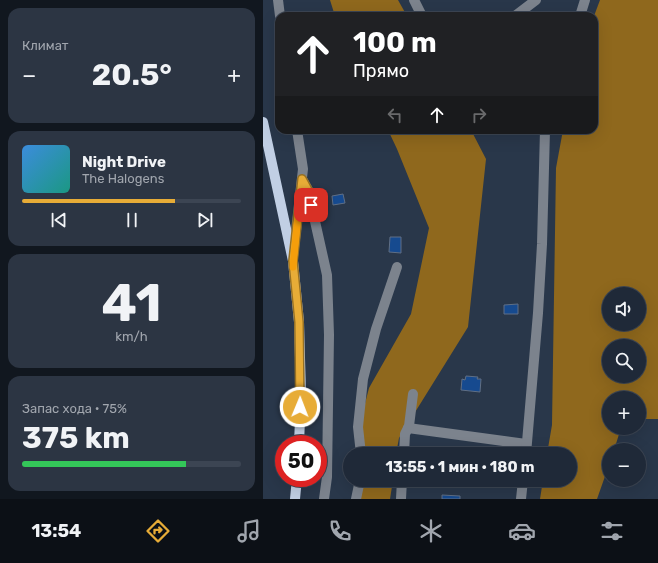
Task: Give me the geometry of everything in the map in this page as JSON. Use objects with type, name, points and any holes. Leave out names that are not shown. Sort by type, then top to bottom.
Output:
[{"type":"main road","points":[[263,122],[293,261],[299,322],[301,394],[299,435]]},
{"type":"main road","points":[[295,499],[296,487]]},
{"type":"street","points":[[278,0],[280,12]]},
{"type":"street","points":[[415,0],[420,12]]},
{"type":"street","points":[[520,12],[536,0]]},
{"type":"street","points":[[581,12],[585,0]]},
{"type":"street","points":[[293,261],[303,169],[298,134]]},
{"type":"street","points":[[526,447],[538,313],[542,244],[545,134]]},
{"type":"street","points":[[302,179],[308,190],[327,276],[329,335],[327,477],[324,499]]},
{"type":"street","points":[[360,447],[357,427],[363,379],[376,329],[397,268]]},
{"type":"street","points":[[404,447],[405,434],[408,428],[413,394]]},
{"type":"street","points":[[408,428],[515,447]]},
{"type":"street","points":[[356,499],[359,487]]},
{"type":"street","points":[[401,499],[402,487]]},
{"type":"street","points":[[521,499],[522,487]]},
{"type":"shaded area","points":[[330,0],[398,0],[405,12],[334,12]]},
{"type":"shaded area","points":[[600,0],[658,0],[658,419],[646,419],[646,391],[602,391],[602,435],[619,435],[616,443],[602,443],[602,485],[597,499],[540,499],[542,487],[577,487],[577,447],[548,447],[552,425],[556,168],[562,134],[598,134],[598,12],[596,12]]},
{"type":"shaded area","points":[[390,134],[473,134],[486,159],[468,327],[399,438],[397,447],[364,447],[361,419],[369,388],[411,314],[429,228]]},
{"type":"shaded area","points":[[363,487],[392,487],[390,499],[360,499]]},
{"type":"building","points":[[343,194],[345,203],[333,205],[332,196]]},
{"type":"building","points":[[390,237],[401,237],[401,253],[389,252]]},
{"type":"building","points":[[518,304],[518,314],[504,314],[504,305]]},
{"type":"building","points":[[466,376],[478,377],[477,379],[481,379],[480,392],[461,390],[462,379],[465,380]]},
{"type":"building","points":[[442,495],[460,496],[460,499],[442,499]]},
{"type":"slow traffic","points":[[293,267],[298,216]]},
{"type":"route","points":[[300,407],[299,322],[293,261],[302,179],[308,190],[311,205]]}]
